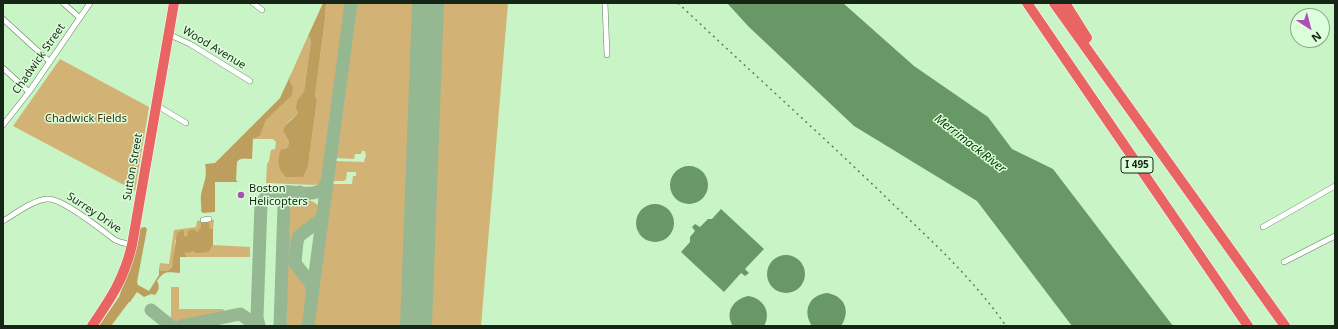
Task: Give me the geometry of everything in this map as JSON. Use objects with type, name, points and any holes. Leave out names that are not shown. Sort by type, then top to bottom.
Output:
[{"type":"highway","name":"Sutton Street","points":[[92,326],[114,295],[127,264],[132,245],[174,3]]},
{"type":"highway","name":"I 495","points":[[1027,3],[1248,326]]},
{"type":"highway","name":"I 495","points":[[1054,3],[1128,104],[1285,326]]},
{"type":"highway","points":[[1065,3],[1097,52],[1128,104]]},
{"type":"street","points":[[63,3],[80,18]]},
{"type":"street","name":"Chadwick Street","points":[[3,125],[29,92],[90,3]]},
{"type":"street","points":[[253,3],[262,10]]},
{"type":"street","points":[[605,3],[607,55]]},
{"type":"street","points":[[3,19],[50,62]]},
{"type":"street","name":"Wood Avenue","points":[[168,34],[190,44],[250,81]]},
{"type":"street","points":[[3,68],[29,92]]},
{"type":"street","points":[[156,105],[186,123]]},
{"type":"street","points":[[1263,227],[1335,186]]},
{"type":"street","name":"Surrey Drive","points":[[3,221],[35,202],[52,198],[64,203],[115,240],[132,245]]},
{"type":"street","points":[[203,220],[209,219]]},
{"type":"street","points":[[1284,262],[1335,236]]},
{"type":"green space","points":[[326,3],[348,3],[325,178],[320,183],[315,185],[266,183],[267,164],[271,150],[275,149],[276,142],[273,139],[253,139],[260,136],[266,120],[293,87],[290,81],[291,74],[308,36],[311,40],[304,91],[298,99],[297,115],[288,122],[283,131],[289,142],[285,149],[308,165],[317,100],[315,96]]},
{"type":"green space","points":[[356,3],[418,3],[406,326],[313,326],[331,184],[352,184],[353,176],[356,176],[356,172],[347,172],[346,180],[332,181],[334,163],[336,161],[364,162],[366,157],[365,151],[362,151],[361,154],[355,154],[354,159],[335,158]]},
{"type":"green space","points":[[440,3],[508,3],[481,326],[427,326]]},
{"type":"green space","name":"Chadwick Fields","points":[[60,59],[149,107],[135,191],[13,126]]},
{"type":"green space","points":[[298,200],[314,202],[320,210],[320,215],[294,234],[291,263],[310,290],[305,326],[286,326],[290,209],[292,204]]},
{"type":"green space","points":[[214,220],[213,229],[210,229],[209,225],[201,227],[198,232],[191,231],[185,238],[181,230],[177,233],[173,263],[169,270],[161,271],[159,269],[160,263],[169,264],[174,230],[196,227],[197,221]]},
{"type":"green space","points":[[213,245],[250,247],[250,257],[187,257],[185,254],[185,252],[192,251],[209,252]]},
{"type":"green space","points":[[171,287],[179,287],[179,309],[223,309],[226,313],[175,323],[171,318]]},
{"type":"shaded area","points":[[323,3],[326,3],[325,19],[315,96],[317,100],[308,166],[303,177],[286,177],[279,167],[281,149],[285,149],[289,142],[283,131],[286,125],[298,113],[296,107],[298,99],[304,91],[311,40],[308,36]]},
{"type":"shaded area","points":[[291,74],[290,81],[293,87],[292,95],[266,120],[260,136],[253,139],[252,159],[238,160],[236,180],[238,182],[215,182],[215,212],[203,213],[201,211],[201,197],[206,176],[205,164],[215,163],[280,98]]},
{"type":"shaded area","points":[[201,223],[209,223],[210,229],[213,229],[213,245],[209,252],[185,252],[187,257],[180,257],[180,273],[164,273],[157,281],[159,288],[155,295],[151,294],[144,297],[137,292],[111,326],[99,326],[119,297],[132,260],[138,230],[145,227],[147,229],[137,282],[138,285],[149,291],[159,275],[159,269],[161,271],[169,270],[172,266],[177,233],[181,230],[184,231],[184,236],[187,237],[188,231],[194,229],[197,232],[201,227]]},
{"type":"water","name":"Merrimack River","points":[[727,3],[843,3],[914,66],[988,117],[1012,149],[1053,169],[1173,326],[1072,326],[977,201],[854,126],[749,27]]},
{"type":"water","points":[[685,166],[693,166],[703,171],[707,178],[707,192],[703,199],[693,204],[685,204],[675,199],[673,196],[670,189],[670,181],[675,171],[678,169]]},
{"type":"water","points":[[651,204],[659,204],[666,207],[671,212],[674,223],[671,234],[666,239],[659,242],[651,242],[644,239],[639,234],[636,227],[636,219],[639,212],[644,207]]},
{"type":"water","points":[[721,209],[764,249],[745,269],[749,273],[745,276],[741,273],[724,292],[681,252],[690,242],[690,237],[695,231],[692,227],[695,224],[700,227],[708,219],[712,219]]},
{"type":"water","points":[[782,255],[790,255],[800,260],[804,267],[804,281],[800,288],[790,293],[782,293],[772,288],[770,285],[767,278],[767,270],[772,260],[775,258]]},
{"type":"water","points":[[827,293],[838,297],[842,301],[846,310],[844,320],[841,326],[812,326],[808,315],[809,305],[816,297]]},
{"type":"water","points":[[748,296],[753,297],[765,306],[767,316],[764,326],[733,326],[730,321],[730,311],[732,307],[738,300]]},
{"type":"taxiway","points":[[308,326],[351,3]]},
{"type":"taxiway","points":[[259,326],[257,317],[261,204],[267,196],[276,192],[285,191],[314,193],[322,190],[327,182]]},
{"type":"taxiway","points":[[280,326],[284,206],[289,196],[300,192]]},
{"type":"taxiway","points":[[313,292],[311,284],[295,263],[297,242],[299,236],[320,220],[323,214]]},
{"type":"taxiway","points":[[151,310],[171,326]]},
{"type":"taxiway","points":[[181,326],[240,314],[258,326]]},
{"type":"runway","points":[[416,326],[428,3]]},
{"type":"railway","points":[[678,3],[940,249],[968,278],[1006,326]]},
{"type":"place","name":"Boston Helicopters","points":[[241,195]]}]
